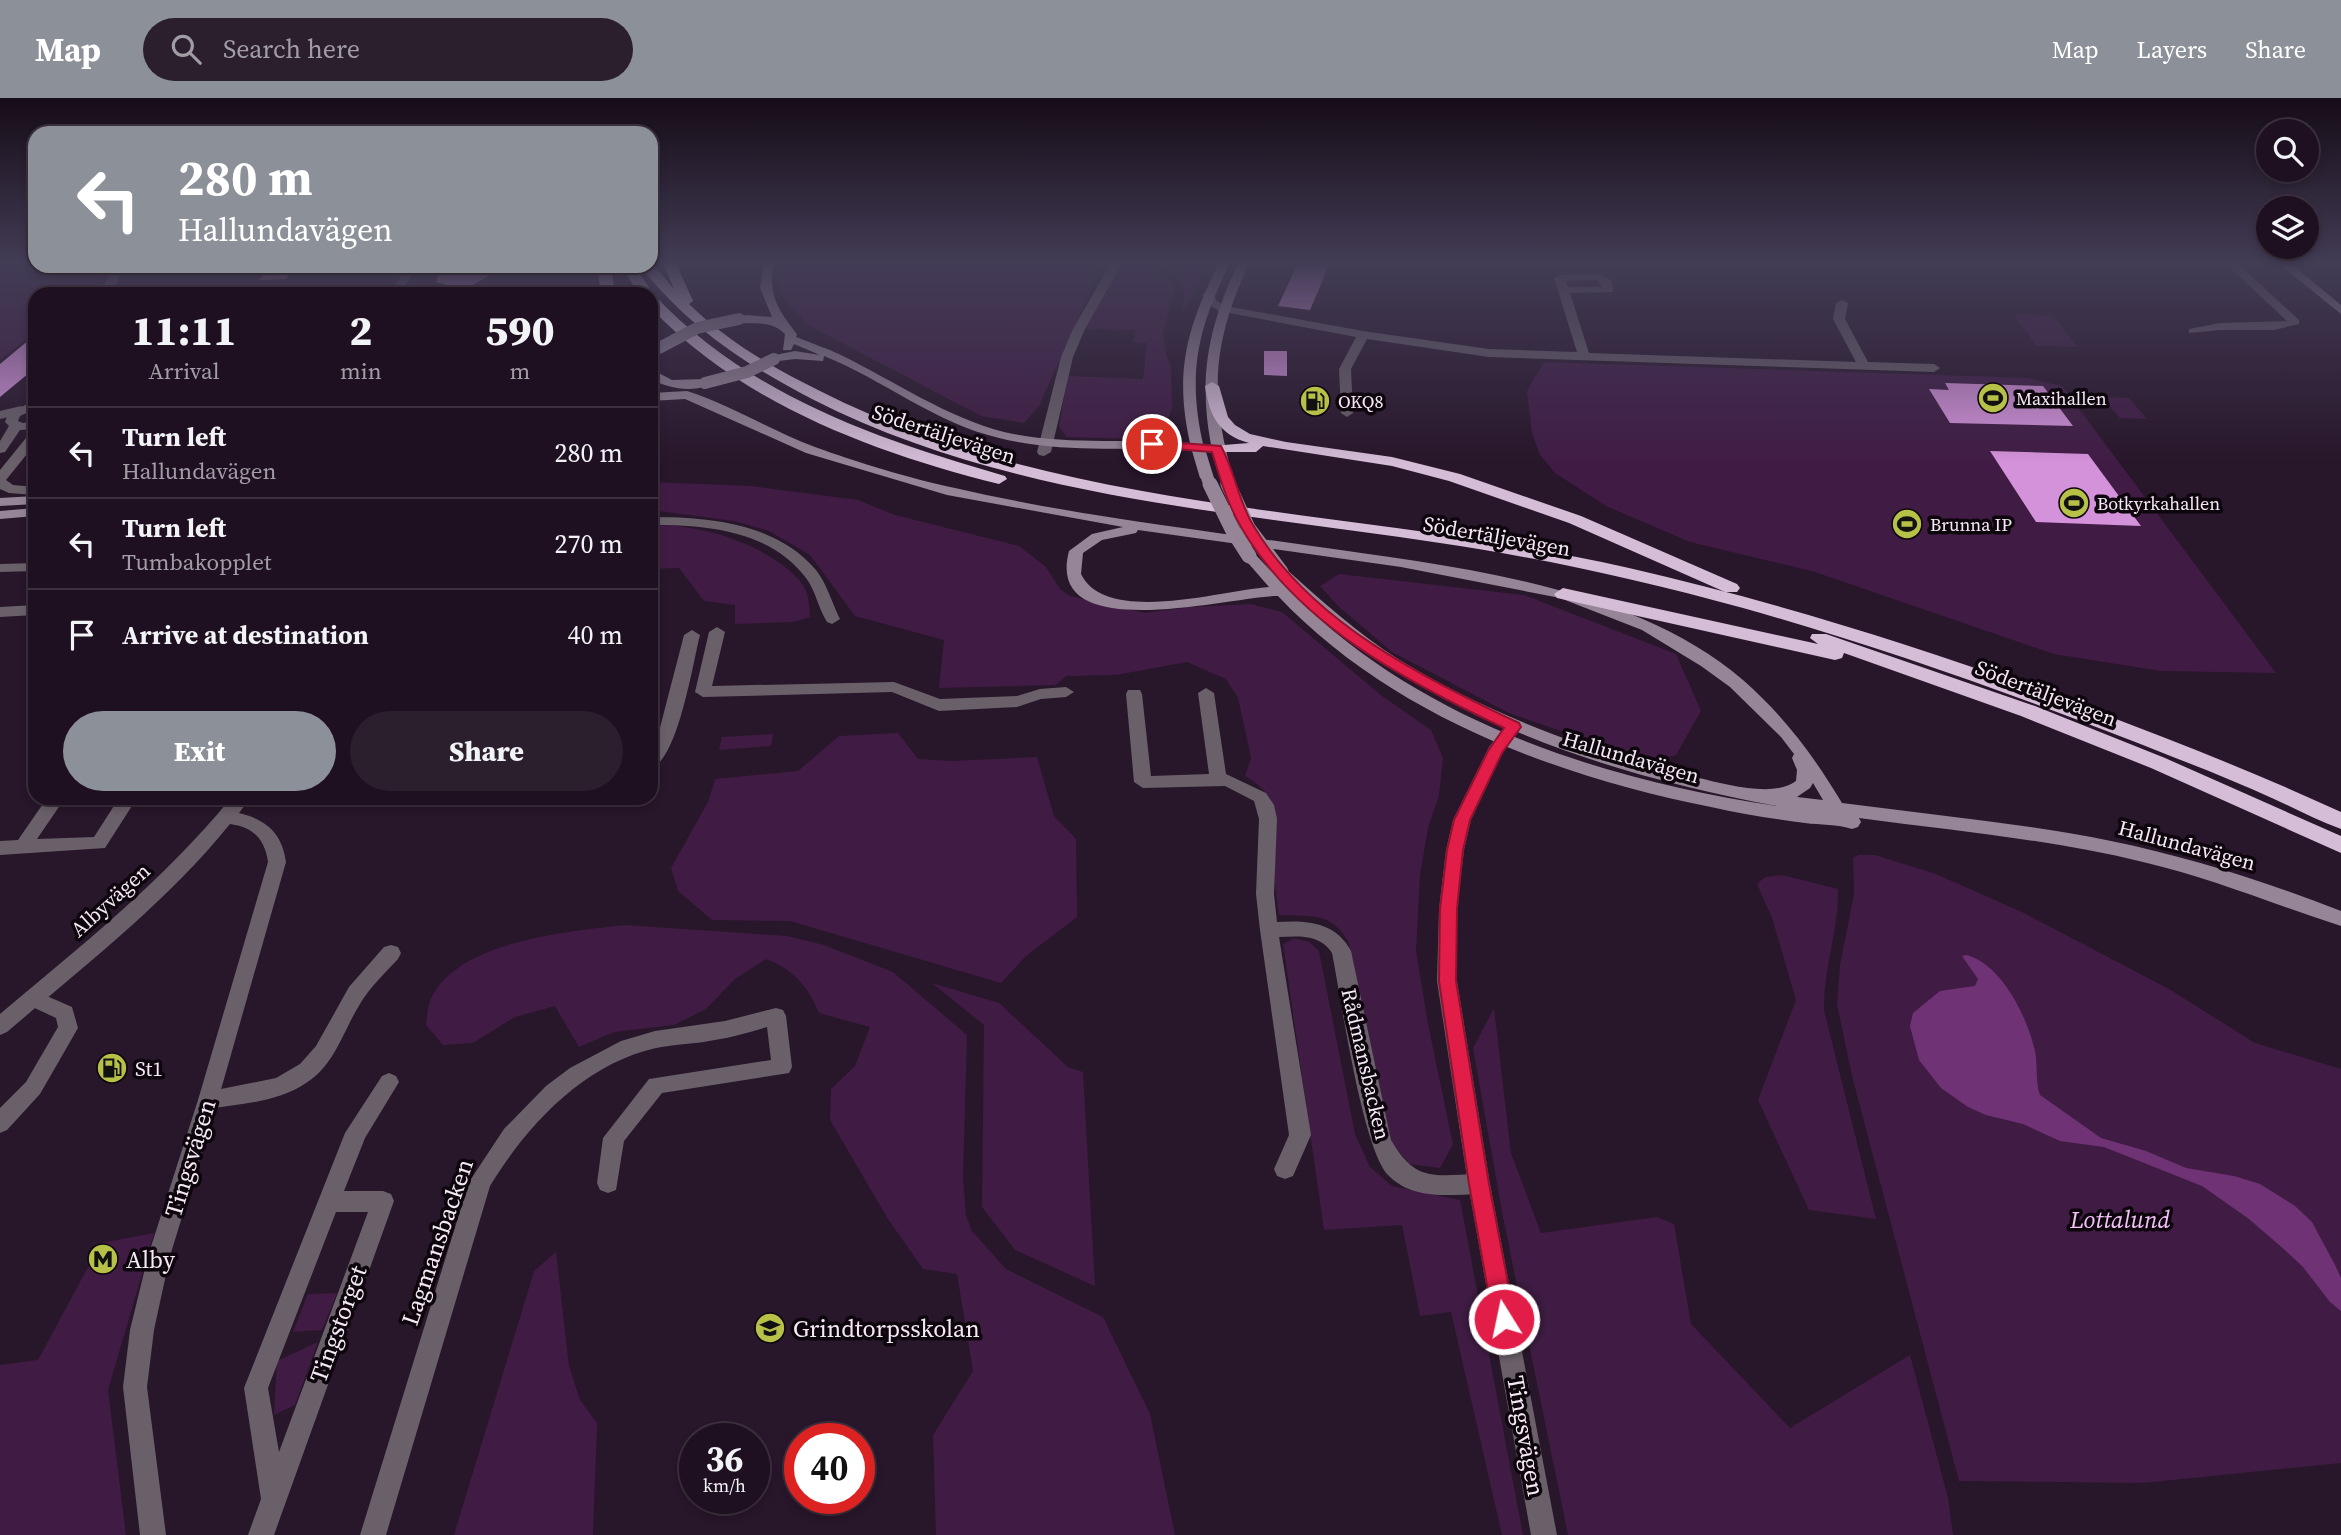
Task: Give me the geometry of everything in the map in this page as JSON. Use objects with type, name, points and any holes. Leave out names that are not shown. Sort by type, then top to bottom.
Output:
[{"type":"highway","name":"Södertäljevägen","points":[[684,330],[714,357],[818,417],[940,463],[1090,499],[1413,546],[1623,585],[1833,642],[1945,681],[2158,763],[2341,845]]},
{"type":"highway","points":[[710,330],[744,356],[837,407],[890,429],[1028,472],[1175,501],[1507,549],[1625,573],[1790,615]]},
{"type":"highway","points":[[1212,386],[1216,411],[1225,426],[1255,440],[1413,466],[1521,498],[1790,615]]},
{"type":"highway","points":[[1217,449],[1236,446],[1300,448]]},
{"type":"highway","points":[[1563,594],[1716,626],[1945,681]]},
{"type":"highway","name":"Södertäljevägen","points":[[1790,615],[1853,633],[2036,696],[2187,754],[2341,821]]},
{"type":"main road","points":[[658,351],[694,330]]},
{"type":"main road","points":[[658,389],[732,377],[774,359],[788,348],[791,334],[787,330]]},
{"type":"main road","name":"Hallundavägen","points":[[1195,330],[1188,354],[1187,389],[1198,448],[1205,472],[1233,531],[1249,556],[1313,622],[1397,683],[1509,733],[1637,768],[1742,792],[1836,808],[2110,848],[2174,862],[2240,881],[2341,919]]},
{"type":"main road","name":"Hallundavägen","points":[[1217,330],[1212,348],[1213,432],[1227,481],[1248,528],[1281,572],[1309,600],[1394,665],[1564,763],[1660,791],[1760,811],[1852,822],[2016,833]]},
{"type":"main road","points":[[788,348],[819,358],[902,405],[999,444],[1046,447],[1152,444],[1217,449]]},
{"type":"main road","points":[[658,378],[683,385],[719,409]]},
{"type":"main road","points":[[1152,444],[1173,440],[1184,430],[1187,389]]},
{"type":"main road","points":[[658,397],[687,396],[811,450],[952,492],[1026,508],[1401,563],[1563,594],[1619,614],[1675,642],[1736,683],[1787,733],[1808,760],[1836,808],[1852,822]]},
{"type":"main road","points":[[1046,447],[1061,455],[1187,456],[1205,472]]},
{"type":"main road","points":[[1133,455],[1198,448]]},
{"type":"main road","points":[[0,502],[28,496]]},
{"type":"main road","points":[[0,514],[28,512]]},
{"type":"main road","points":[[1167,530],[1131,530],[1097,537],[1076,551],[1071,570],[1074,580],[1085,591],[1102,600],[1129,606],[1165,605],[1281,592]]},
{"type":"main road","points":[[1223,597],[1246,583],[1249,556]]},
{"type":"main road","name":"Hallundavägen","points":[[1281,592],[1309,600]]},
{"type":"main road","points":[[1742,792],[1783,793],[1804,784],[1806,778],[1802,761],[1787,733]]},
{"type":"street","points":[[1046,447],[1067,357],[1079,330]]},
{"type":"street","points":[[1336,330],[1460,350],[1585,358],[1934,368]]},
{"type":"street","points":[[1577,330],[1585,358]]},
{"type":"street","points":[[1845,330],[1865,367]]},
{"type":"street","points":[[1347,413],[1345,369],[1363,335]]},
{"type":"street","points":[[6,421],[28,407]]},
{"type":"street","points":[[6,421],[28,425]]},
{"type":"street","points":[[0,449],[11,436],[6,421]]},
{"type":"street","points":[[0,467],[28,434]]},
{"type":"street","points":[[28,445],[0,480],[9,489],[28,493]]},
{"type":"street","points":[[0,494],[28,495]]},
{"type":"street","points":[[658,521],[702,522],[726,526],[772,542],[789,553],[812,575],[832,619]]},
{"type":"street","points":[[0,568],[28,567]]},
{"type":"street","points":[[0,612],[28,610]]},
{"type":"street","points":[[717,632],[703,692],[894,687],[939,705],[1017,701],[1040,694],[1066,692]]},
{"type":"street","points":[[658,753],[664,745],[692,635]]},
{"type":"street","points":[[1206,693],[1218,779]]},
{"type":"street","points":[[1135,694],[1143,782],[1218,779],[1238,783],[1250,790],[1265,805],[1268,829],[1265,894],[1300,1135],[1285,1169]]},
{"type":"street","name":"Tingsvägen","points":[[1509,733],[1495,751],[1462,820],[1455,850],[1448,909],[1447,981],[1479,1184],[1544,1535]]},
{"type":"street","points":[[24,845],[51,805]]},
{"type":"street","points":[[0,848],[99,843],[123,805]]},
{"type":"street","name":"Albyvägen","points":[[0,1026],[153,894],[235,805]]},
{"type":"street","name":"Tingsvägen","points":[[153,1535],[135,1387],[142,1330],[159,1256],[208,1100],[277,862],[276,848],[269,835],[250,822],[226,817]]},
{"type":"street","name":"Rådmansbacken","points":[[1269,930],[1299,928],[1326,934],[1336,941],[1341,950],[1381,1142],[1396,1168],[1424,1185],[1479,1184]]},
{"type":"street","points":[[208,1100],[276,1086],[297,1078],[310,1068],[327,1050],[352,998],[391,953]]},
{"type":"street","points":[[0,1123],[33,1088],[68,1028],[65,1013],[33,998]]},
{"type":"street","name":"Lagmansbacken","points":[[373,1535],[480,1182],[494,1156],[530,1112],[565,1083],[612,1056],[653,1040],[710,1033],[776,1016],[782,1067],[656,1085],[614,1138],[608,1183]]},
{"type":"street","name":"Tingstorget","points":[[274,1499],[256,1388],[356,1133],[389,1082]]},
{"type":"street","name":"Tingstorget","points":[[261,1535],[383,1201],[329,1202]]},
{"type":"green space","points":[[0,330],[28,330],[28,338],[0,360]]},
{"type":"green space","points":[[818,330],[1073,330],[1039,406],[1024,423],[981,416]]},
{"type":"green space","points":[[1136,330],[1164,330],[1166,354],[1171,367],[1172,408],[1165,427],[1137,439],[1066,437],[1059,426],[1068,376],[1143,379],[1147,343],[1133,342]]},
{"type":"green space","points":[[2025,330],[2064,330],[2078,347],[2037,346]]},
{"type":"green space","name":"Brunna IP","points":[[1544,362],[2027,378],[2062,386],[2276,673],[2161,671],[2054,654],[1812,571],[1690,542],[1606,506],[1555,473],[1540,455],[1532,433],[1527,391]]},
{"type":"green space","points":[[2102,397],[2129,398],[2147,419],[2120,418]]},
{"type":"green space","points":[[658,482],[751,486],[858,500],[895,515],[1019,546],[1046,567],[1060,589],[1070,596],[1145,613],[1251,604],[1282,612],[1382,696],[1431,730],[1443,758],[1439,795],[1428,828],[1420,875],[1416,951],[1453,1144],[1440,1168],[1409,1164],[1391,1142],[1348,941],[1341,931],[1327,920],[1310,916],[1279,915],[1274,872],[1276,815],[1267,794],[1245,776],[1251,758],[1238,698],[1226,679],[1187,662],[1116,675],[1066,676],[1056,685],[939,688],[944,640],[855,616],[810,555],[769,531],[734,521],[658,511]]},
{"type":"green space","points":[[658,526],[711,532],[732,538],[770,557],[787,568],[803,585],[808,598],[810,617],[794,622],[735,624],[735,605],[704,601],[679,568],[658,569]]},
{"type":"green space","points":[[1339,574],[1524,595],[1676,654],[1701,711],[1676,755],[1650,762],[1509,713],[1392,652],[1338,606],[1320,586]]},
{"type":"green space","points":[[898,733],[918,759],[952,761],[1037,757],[1054,816],[1076,839],[1077,917],[1026,956],[1001,983],[790,921],[712,920],[678,891],[671,868],[708,802],[715,779],[798,771],[839,736]]},
{"type":"green space","points":[[773,734],[771,746],[719,750],[722,737]]},
{"type":"green space","name":"Lottalund","points":[[1858,855],[1875,855],[1936,874],[2024,913],[2169,989],[2255,1043],[2341,1069],[2341,1463],[2143,1483],[1959,1481],[1852,1076],[1837,1004],[1840,965],[1854,894],[1853,858]]},
{"type":"green space","points":[[1782,875],[1838,889],[1824,1010],[1876,1219],[1809,1210],[1758,1100],[1796,1000],[1772,918],[1757,884],[1765,877]]},
{"type":"green space","points":[[625,925],[787,936],[824,945],[893,972],[967,1035],[963,1176],[966,1216],[972,1231],[1006,1269],[1103,1317],[1150,1414],[1175,1535],[936,1535],[933,1435],[973,1371],[957,1274],[923,1269],[888,1219],[830,1120],[831,1089],[855,1066],[870,1027],[819,1013],[805,987],[785,968],[766,959],[735,979],[706,1009],[674,1025],[614,1032],[579,1047],[555,1006],[515,1017],[473,1043],[443,1045],[426,1025],[429,1004],[441,983],[461,966],[486,953],[545,936]]},
{"type":"green space","points":[[1294,938],[1309,942],[1319,951],[1355,1134],[1370,1167],[1392,1186],[1460,1200],[1523,1535],[1502,1535],[1451,1312],[1420,1316],[1402,1225],[1324,1230],[1283,944]]},
{"type":"green space","points":[[932,983],[999,1003],[1068,1067],[1083,1072],[1095,1286],[1015,1250],[982,1207],[984,1025]]},
{"type":"green space","points":[[1494,1008],[1511,1153],[1541,1233],[1657,1217],[1674,1224],[1691,1324],[1790,1428],[1910,1355],[1948,1498],[1953,1535],[1568,1535],[1503,1217],[1473,1048]]},
{"type":"green space","points":[[154,1233],[108,1390],[126,1535],[0,1535],[0,1365],[38,1360],[101,1243]]},
{"type":"green space","points":[[556,1252],[569,1366],[580,1400],[597,1423],[593,1535],[454,1535],[534,1271]]},
{"type":"green space","points":[[337,1293],[322,1330],[293,1332],[308,1294]]},
{"type":"green space","points":[[318,1342],[295,1405],[274,1415],[277,1361]]},
{"type":"shaded area","points":[[1967,955],[1992,970],[2012,994],[2026,1023],[2035,1051],[2040,1095],[2101,1138],[2146,1151],[2186,1168],[2234,1176],[2260,1184],[2295,1206],[2312,1222],[2341,1278],[2341,1311],[2286,1251],[2249,1219],[2202,1186],[2104,1147],[2060,1141],[2023,1124],[1986,1115],[1968,1107],[1941,1088],[1919,1060],[1910,1026],[1913,1013],[1940,991],[1975,986],[1978,979],[1962,956]]},
{"type":"building","points":[[28,341],[28,374],[0,397],[0,364]]},
{"type":"building","points":[[1264,351],[1287,351],[1287,376],[1264,375]]},
{"type":"building","name":"Maxihallen","points":[[1945,383],[2043,386],[2073,426],[1950,423],[1929,389],[1949,390]]},
{"type":"building","name":"Botkyrkahallen","points":[[1990,451],[2088,454],[2141,526],[2036,522]]},
{"type":"place","name":"Maxihallen","points":[[1993,398]]},
{"type":"place","name":"OKQ8","points":[[1315,401]]},
{"type":"place","name":"Botkyrkahallen","points":[[2074,503]]},
{"type":"place","name":"Brunna IP","points":[[1907,524]]},
{"type":"place","name":"St1","points":[[112,1068]]},
{"type":"place","name":"Alby","points":[[103,1259]]},
{"type":"place","name":"Grindtorpsskolan","points":[[770,1328]]},
{"type":"route","points":[[1152,444],[1217,449],[1234,502],[1248,528],[1281,572],[1309,600],[1394,665],[1445,694],[1514,727],[1495,751],[1462,820],[1455,850],[1448,909],[1447,981],[1479,1184],[1504,1319]]}]
